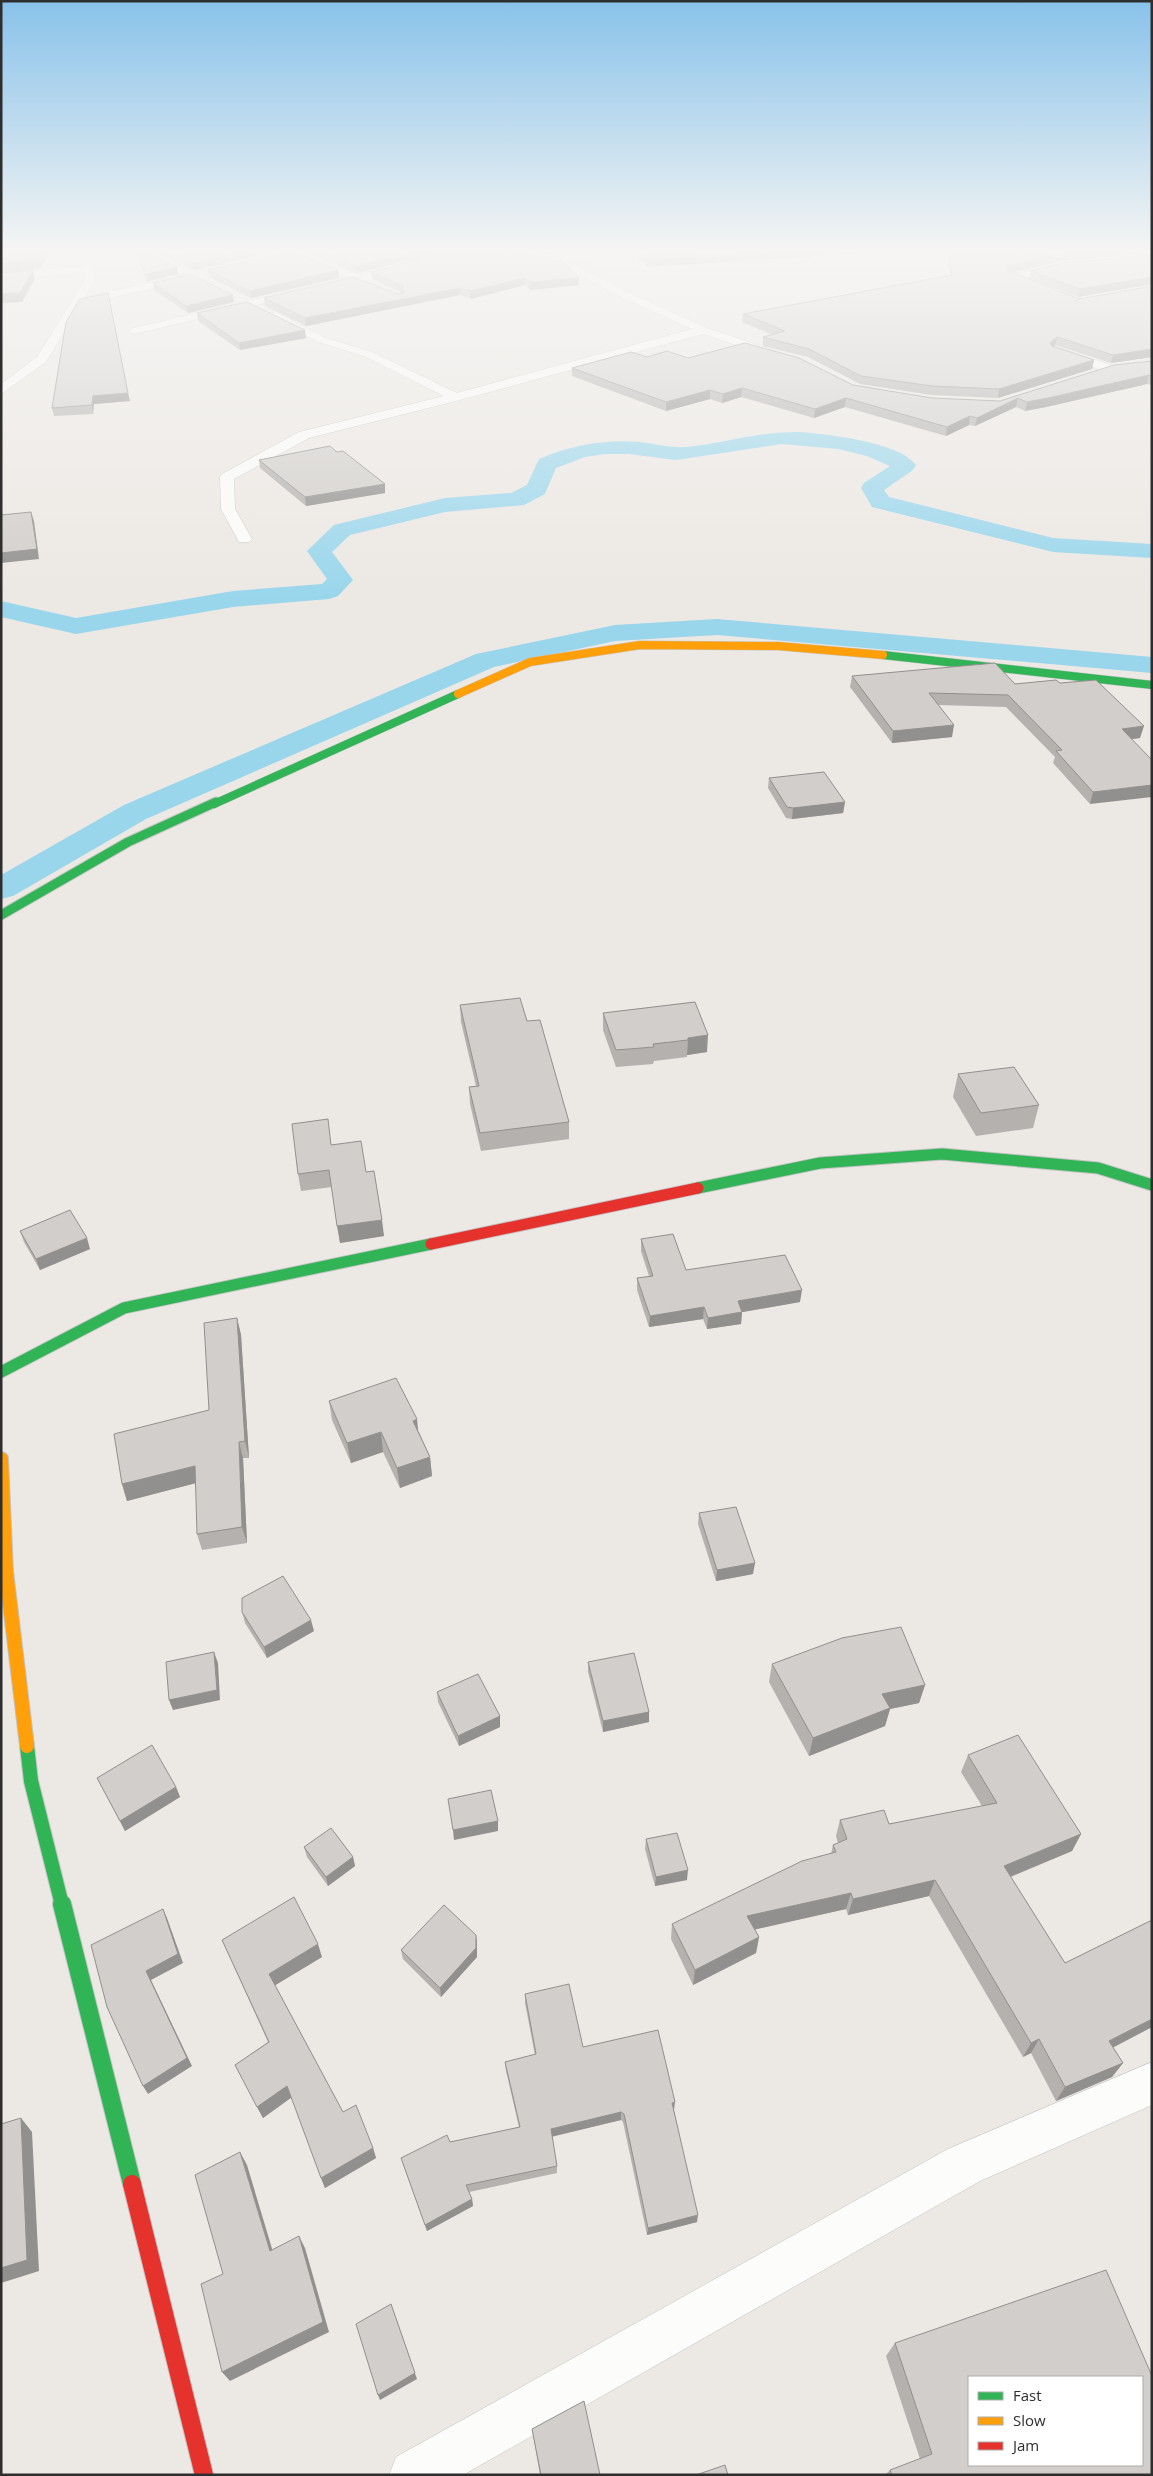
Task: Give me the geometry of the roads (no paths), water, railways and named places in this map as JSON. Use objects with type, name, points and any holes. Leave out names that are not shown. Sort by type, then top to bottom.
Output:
[{"type":"street","points":[[1,390],[33,366]]},
{"type":"street","points":[[392,366],[456,397]]},
{"type":"street","points":[[244,539],[228,509],[227,477],[304,435],[572,366]]},
{"type":"street","points":[[1092,375],[1115,369],[1104,366]]},
{"type":"street","points":[[1,915],[128,842],[530,662],[640,645],[778,646],[906,656],[1152,685]]},
{"type":"street","points":[[1,1372],[124,1308],[820,1163],[942,1154],[1098,1168],[1152,1185]]},
{"type":"street","points":[[1,1459],[6,1571],[31,1781],[204,2475]]},
{"type":"street","points":[[414,2475],[964,2165],[1152,2084]]},
{"type":"waterway","points":[[1,609],[76,626],[233,599],[329,591],[340,580],[319,551],[342,530],[445,505],[516,500],[537,489],[547,464],[593,449],[642,449],[676,454],[698,452],[755,440],[782,438],[838,442],[857,446],[891,457],[905,465],[872,488],[880,502],[1053,545],[1152,551]]},
{"type":"waterway","points":[[1,889],[135,812],[486,660],[615,633],[717,627],[1152,665]]}]
